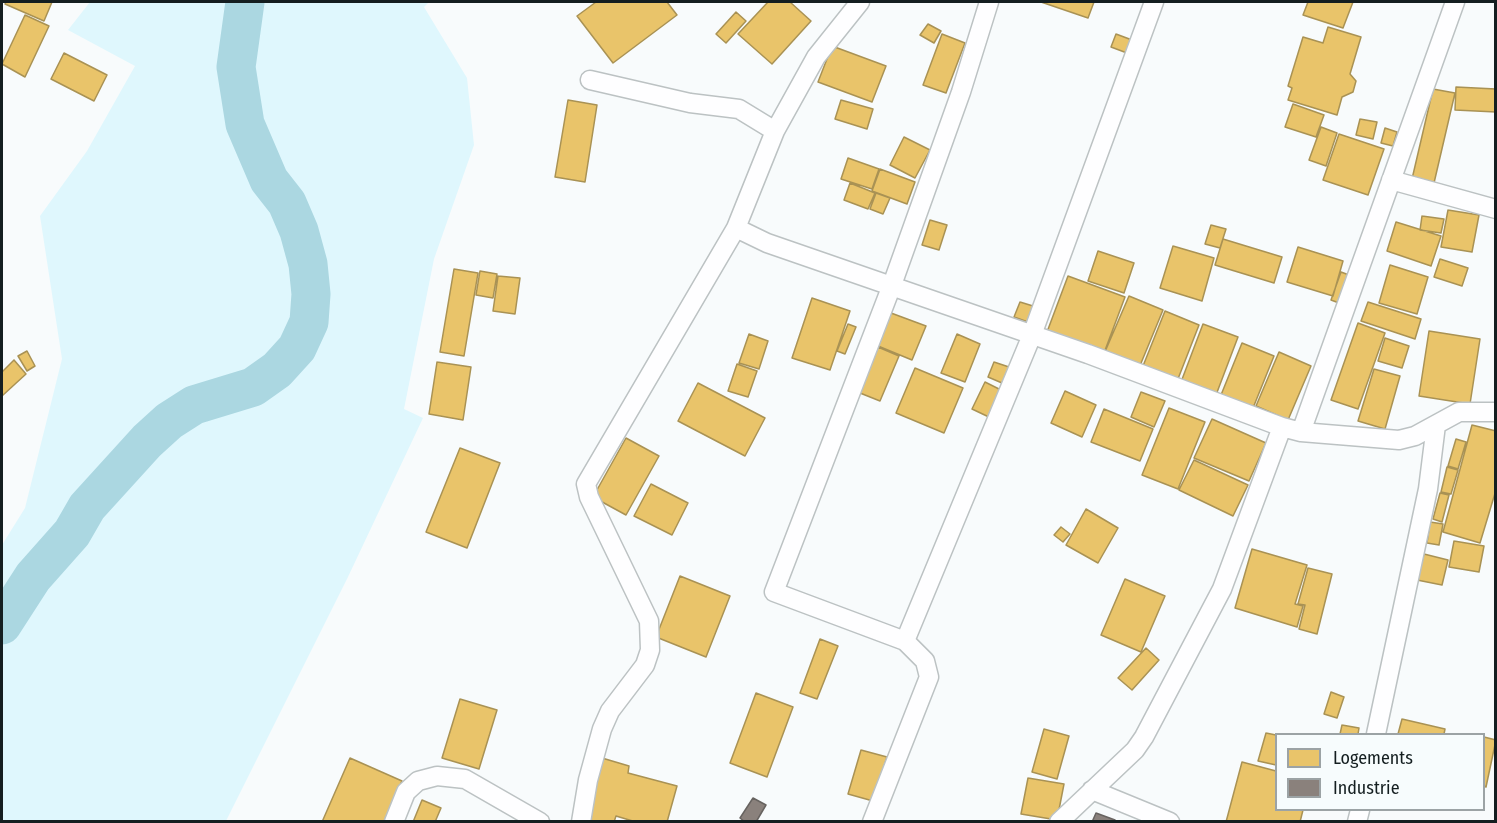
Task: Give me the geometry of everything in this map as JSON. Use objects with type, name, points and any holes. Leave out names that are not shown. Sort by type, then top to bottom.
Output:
[{"type":"street","points":[[581,822],[588,780],[602,729],[610,711],[645,665],[650,650],[649,621],[589,497],[586,484],[736,228],[776,131],[816,57],[860,2]]},
{"type":"street","points":[[872,822],[929,677],[925,661],[905,641],[774,592],[892,285],[961,92],[989,2]]},
{"type":"street","points":[[905,641],[1032,335],[1154,2]]},
{"type":"street","points":[[1301,432],[1455,2]]},
{"type":"street","points":[[590,80],[690,103],[739,110],[776,131]]},
{"type":"street","points":[[1391,180],[1496,209]]},
{"type":"street","points":[[736,228],[767,243],[892,285],[1301,432],[1399,440],[1415,436],[1444,418],[1459,412],[1496,412]]},
{"type":"street","points":[[1376,733],[1428,489],[1436,425]]},
{"type":"street","points":[[1059,822],[1135,750],[1169,693],[1222,589],[1282,427]]},
{"type":"street","points":[[394,822],[406,792],[418,781],[437,776],[465,779],[540,822]]},
{"type":"street","points":[[1092,790],[1170,822]]},
{"type":"shaded area","points":[[90,2],[429,2],[424,7],[467,78],[474,145],[434,259],[404,409],[423,418],[347,579],[226,821],[2,821],[2,545],[25,508],[62,359],[40,216],[87,151],[135,66],[68,30]]},
{"type":"building: Logements","points":[[6,2],[52,2],[44,21],[5,4]]},
{"type":"building: Logements","points":[[596,2],[667,2],[677,15],[613,63],[577,16]]},
{"type":"building: Logements","points":[[768,2],[790,2],[811,21],[772,64],[738,34]]},
{"type":"building: Logements","points":[[1041,2],[1094,2],[1088,18]]},
{"type":"building: Logements","points":[[1308,2],[1353,2],[1343,28],[1303,15]]},
{"type":"building: Logements","points":[[736,12],[746,21],[726,43],[716,34]]},
{"type":"building: Logements","points":[[25,15],[49,26],[25,77],[2,64]]},
{"type":"building: Logements","points":[[928,24],[941,31],[934,43],[920,35]]},
{"type":"building: Logements","points":[[1328,27],[1361,37],[1350,74],[1356,81],[1353,92],[1342,97],[1337,115],[1288,100],[1292,88],[1288,86],[1303,37],[1323,43]]},
{"type":"building: Logements","points":[[942,34],[965,43],[946,93],[923,85]]},
{"type":"building: Logements","points":[[1116,34],[1132,40],[1127,53],[1111,47]]},
{"type":"building: Logements","points":[[832,46],[886,66],[872,102],[818,82]]},
{"type":"building: Logements","points":[[64,53],[107,75],[94,101],[51,79]]},
{"type":"building: Logements","points":[[1456,87],[1496,89],[1496,112],[1455,110]]},
{"type":"building: Logements","points":[[1433,89],[1455,93],[1434,183],[1412,179]]},
{"type":"building: Logements","points":[[568,100],[597,105],[585,182],[555,177]]},
{"type":"building: Logements","points":[[841,100],[873,109],[867,129],[835,119]]},
{"type":"building: Logements","points":[[1293,104],[1324,115],[1316,137],[1285,127]]},
{"type":"building: Logements","points":[[1360,119],[1377,122],[1373,139],[1356,135]]},
{"type":"building: Logements","points":[[1321,127],[1337,133],[1326,166],[1309,160]]},
{"type":"building: Logements","points":[[1385,128],[1397,132],[1393,146],[1381,143]]},
{"type":"building: Logements","points":[[1339,134],[1384,149],[1368,195],[1323,180]]},
{"type":"building: Logements","points":[[904,137],[930,150],[915,178],[890,165]]},
{"type":"building: Logements","points":[[848,158],[879,169],[872,189],[841,179]]},
{"type":"building: Logements","points":[[880,169],[915,182],[907,204],[872,191]]},
{"type":"building: Logements","points":[[850,183],[875,193],[868,209],[844,200]]},
{"type":"building: Logements","points":[[876,193],[890,198],[883,214],[870,209]]},
{"type":"building: Logements","points":[[1448,210],[1479,215],[1472,252],[1441,247]]},
{"type":"building: Logements","points":[[1422,216],[1444,219],[1441,233],[1420,230]]},
{"type":"building: Logements","points":[[930,220],[947,225],[939,250],[922,245]]},
{"type":"building: Logements","points":[[1396,222],[1441,236],[1431,266],[1387,251]]},
{"type":"building: Logements","points":[[1211,225],[1226,229],[1220,248],[1205,244]]},
{"type":"building: Logements","points":[[1223,239],[1282,257],[1274,283],[1215,265]]},
{"type":"building: Logements","points":[[1173,246],[1214,258],[1202,301],[1160,288]]},
{"type":"building: Logements","points":[[1298,247],[1343,261],[1333,296],[1287,282]]},
{"type":"building: Logements","points":[[1098,251],[1134,263],[1124,293],[1088,281]]},
{"type":"building: Logements","points":[[1440,259],[1468,268],[1462,286],[1434,277]]},
{"type":"building: Logements","points":[[1390,265],[1428,277],[1417,314],[1379,303]]},
{"type":"building: Logements","points":[[454,269],[478,273],[464,356],[440,352]]},
{"type":"building: Logements","points":[[480,271],[497,274],[493,298],[476,295]]},
{"type":"building: Logements","points":[[1341,272],[1349,275],[1339,303],[1331,300]]},
{"type":"building: Logements","points":[[498,276],[520,278],[515,314],[493,311]]},
{"type":"building: Logements","points":[[1068,276],[1125,297],[1104,353],[1047,332]]},
{"type":"building: Logements","points":[[1129,296],[1163,310],[1139,368],[1104,354]]},
{"type":"building: Logements","points":[[812,298],[850,311],[830,370],[792,358]]},
{"type":"building: Logements","points":[[1020,302],[1033,306],[1028,322],[1014,317]]},
{"type":"building: Logements","points":[[1368,302],[1421,319],[1415,339],[1361,321]]},
{"type":"building: Logements","points":[[1165,311],[1199,325],[1176,384],[1141,371]]},
{"type":"building: Logements","points":[[891,313],[926,326],[912,360],[878,346]]},
{"type":"building: Logements","points":[[1358,323],[1385,333],[1358,409],[1331,400]]},
{"type":"building: Logements","points":[[848,324],[856,327],[845,354],[837,351]]},
{"type":"building: Logements","points":[[1203,324],[1238,337],[1216,395],[1181,382]]},
{"type":"building: Logements","points":[[1429,331],[1480,339],[1470,404],[1419,396]]},
{"type":"building: Logements","points":[[749,334],[768,341],[759,369],[739,363]]},
{"type":"building: Logements","points":[[957,334],[980,344],[965,382],[941,373]]},
{"type":"building: Logements","points":[[1385,338],[1409,346],[1402,368],[1378,361]]},
{"type":"building: Logements","points":[[1242,343],[1274,356],[1253,408],[1221,395]]},
{"type":"building: Logements","points":[[878,347],[899,356],[880,401],[860,393]]},
{"type":"building: Logements","points":[[27,351],[35,366],[27,371],[18,356]]},
{"type":"building: Logements","points":[[1279,352],[1311,366],[1288,420],[1256,406]]},
{"type":"building: Logements","points":[[14,360],[26,374],[2,396],[2,372]]},
{"type":"building: Logements","points":[[437,362],[471,367],[463,420],[429,414]]},
{"type":"building: Logements","points":[[994,362],[1009,367],[1002,383],[988,377]]},
{"type":"building: Logements","points":[[737,364],[757,371],[748,397],[728,391]]},
{"type":"building: Logements","points":[[915,368],[963,388],[944,433],[896,413]]},
{"type":"building: Logements","points":[[1374,369],[1400,376],[1385,429],[1358,421]]},
{"type":"building: Logements","points":[[985,382],[1005,392],[991,418],[972,409]]},
{"type":"building: Logements","points":[[698,383],[765,418],[745,456],[678,421]]},
{"type":"building: Logements","points":[[1065,391],[1096,405],[1082,437],[1051,423]]},
{"type":"building: Logements","points":[[1141,392],[1165,401],[1154,427],[1131,417]]},
{"type":"building: Logements","points":[[1169,408],[1205,422],[1178,489],[1142,475]]},
{"type":"building: Logements","points":[[1104,409],[1153,429],[1140,461],[1091,442]]},
{"type":"building: Logements","points":[[1212,419],[1266,443],[1249,481],[1194,458]]},
{"type":"building: Logements","points":[[1472,425],[1496,431],[1496,490],[1480,543],[1443,532]]},
{"type":"building: Logements","points":[[626,438],[659,456],[626,515],[593,497]]},
{"type":"building: Logements","points":[[1456,439],[1466,442],[1458,469],[1448,466]]},
{"type":"building: Logements","points":[[460,448],[500,463],[467,548],[426,532]]},
{"type":"building: Logements","points":[[1194,460],[1248,485],[1233,516],[1179,490]]},
{"type":"building: Logements","points":[[1447,467],[1458,470],[1451,494],[1441,492]]},
{"type":"building: Logements","points":[[651,484],[688,503],[672,535],[634,516]]},
{"type":"building: Logements","points":[[1440,493],[1449,495],[1442,522],[1433,519]]},
{"type":"building: Logements","points":[[1086,509],[1118,528],[1098,563],[1066,545]]},
{"type":"building: Logements","points":[[1430,522],[1443,524],[1439,545],[1427,543]]},
{"type":"building: Logements","points":[[1061,527],[1070,534],[1063,542],[1054,535]]},
{"type":"building: Logements","points":[[1454,541],[1484,546],[1479,572],[1449,567]]},
{"type":"building: Logements","points":[[1252,549],[1307,565],[1295,604],[1303,606],[1297,627],[1235,608]]},
{"type":"building: Logements","points":[[1424,554],[1448,560],[1442,585],[1417,580]]},
{"type":"building: Logements","points":[[1308,568],[1332,574],[1317,634],[1299,629],[1305,605],[1298,604]]},
{"type":"building: Logements","points":[[680,576],[730,596],[706,657],[656,637]]},
{"type":"building: Logements","points":[[1125,579],[1165,596],[1141,652],[1101,635]]},
{"type":"building: Logements","points":[[820,639],[838,646],[817,699],[800,693]]},
{"type":"building: Logements","points":[[1146,648],[1159,660],[1132,690],[1118,678]]},
{"type":"building: Logements","points":[[1331,692],[1344,697],[1337,718],[1324,714]]},
{"type":"building: Logements","points":[[756,693],[793,707],[767,777],[730,763]]},
{"type":"building: Logements","points":[[460,699],[497,710],[479,769],[442,758]]},
{"type":"building: Logements","points":[[1402,719],[1445,729],[1444,733],[1398,733]]},
{"type":"building: Logements","points":[[1342,725],[1359,728],[1358,733],[1340,733]]},
{"type":"building: Logements","points":[[1044,729],[1069,736],[1057,779],[1032,772]]},
{"type":"building: Logements","points":[[1266,733],[1275,735],[1275,765],[1258,761]]},
{"type":"building: Logements","points":[[1485,737],[1496,740],[1485,786]]},
{"type":"building: Logements","points":[[861,750],[887,757],[873,801],[848,794]]},
{"type":"building: Logements","points":[[350,758],[402,781],[384,822],[322,822]]},
{"type":"building: Logements","points":[[602,758],[629,766],[628,773],[677,786],[667,822],[636,822],[616,816],[614,822],[585,822]]},
{"type":"building: Logements","points":[[1242,762],[1275,771],[1275,811],[1303,811],[1300,822],[1226,822]]},
{"type":"building: Logements","points":[[1028,778],[1064,784],[1057,820],[1021,814]]},
{"type":"building: Logements","points":[[422,800],[441,808],[435,822],[413,822]]},
{"type":"building: Industrie","points":[[753,798],[766,805],[756,822],[745,822],[740,818]]},
{"type":"building: Industrie","points":[[1096,813],[1115,820],[1114,822],[1092,822]]},
{"type":"waterway","points":[[2,625],[33,577],[72,533],[87,507],[147,441],[169,421],[194,405],[253,387],[277,370],[297,348],[309,322],[311,294],[308,264],[299,231],[287,203],[269,180],[245,124],[236,67],[245,2]]}]
